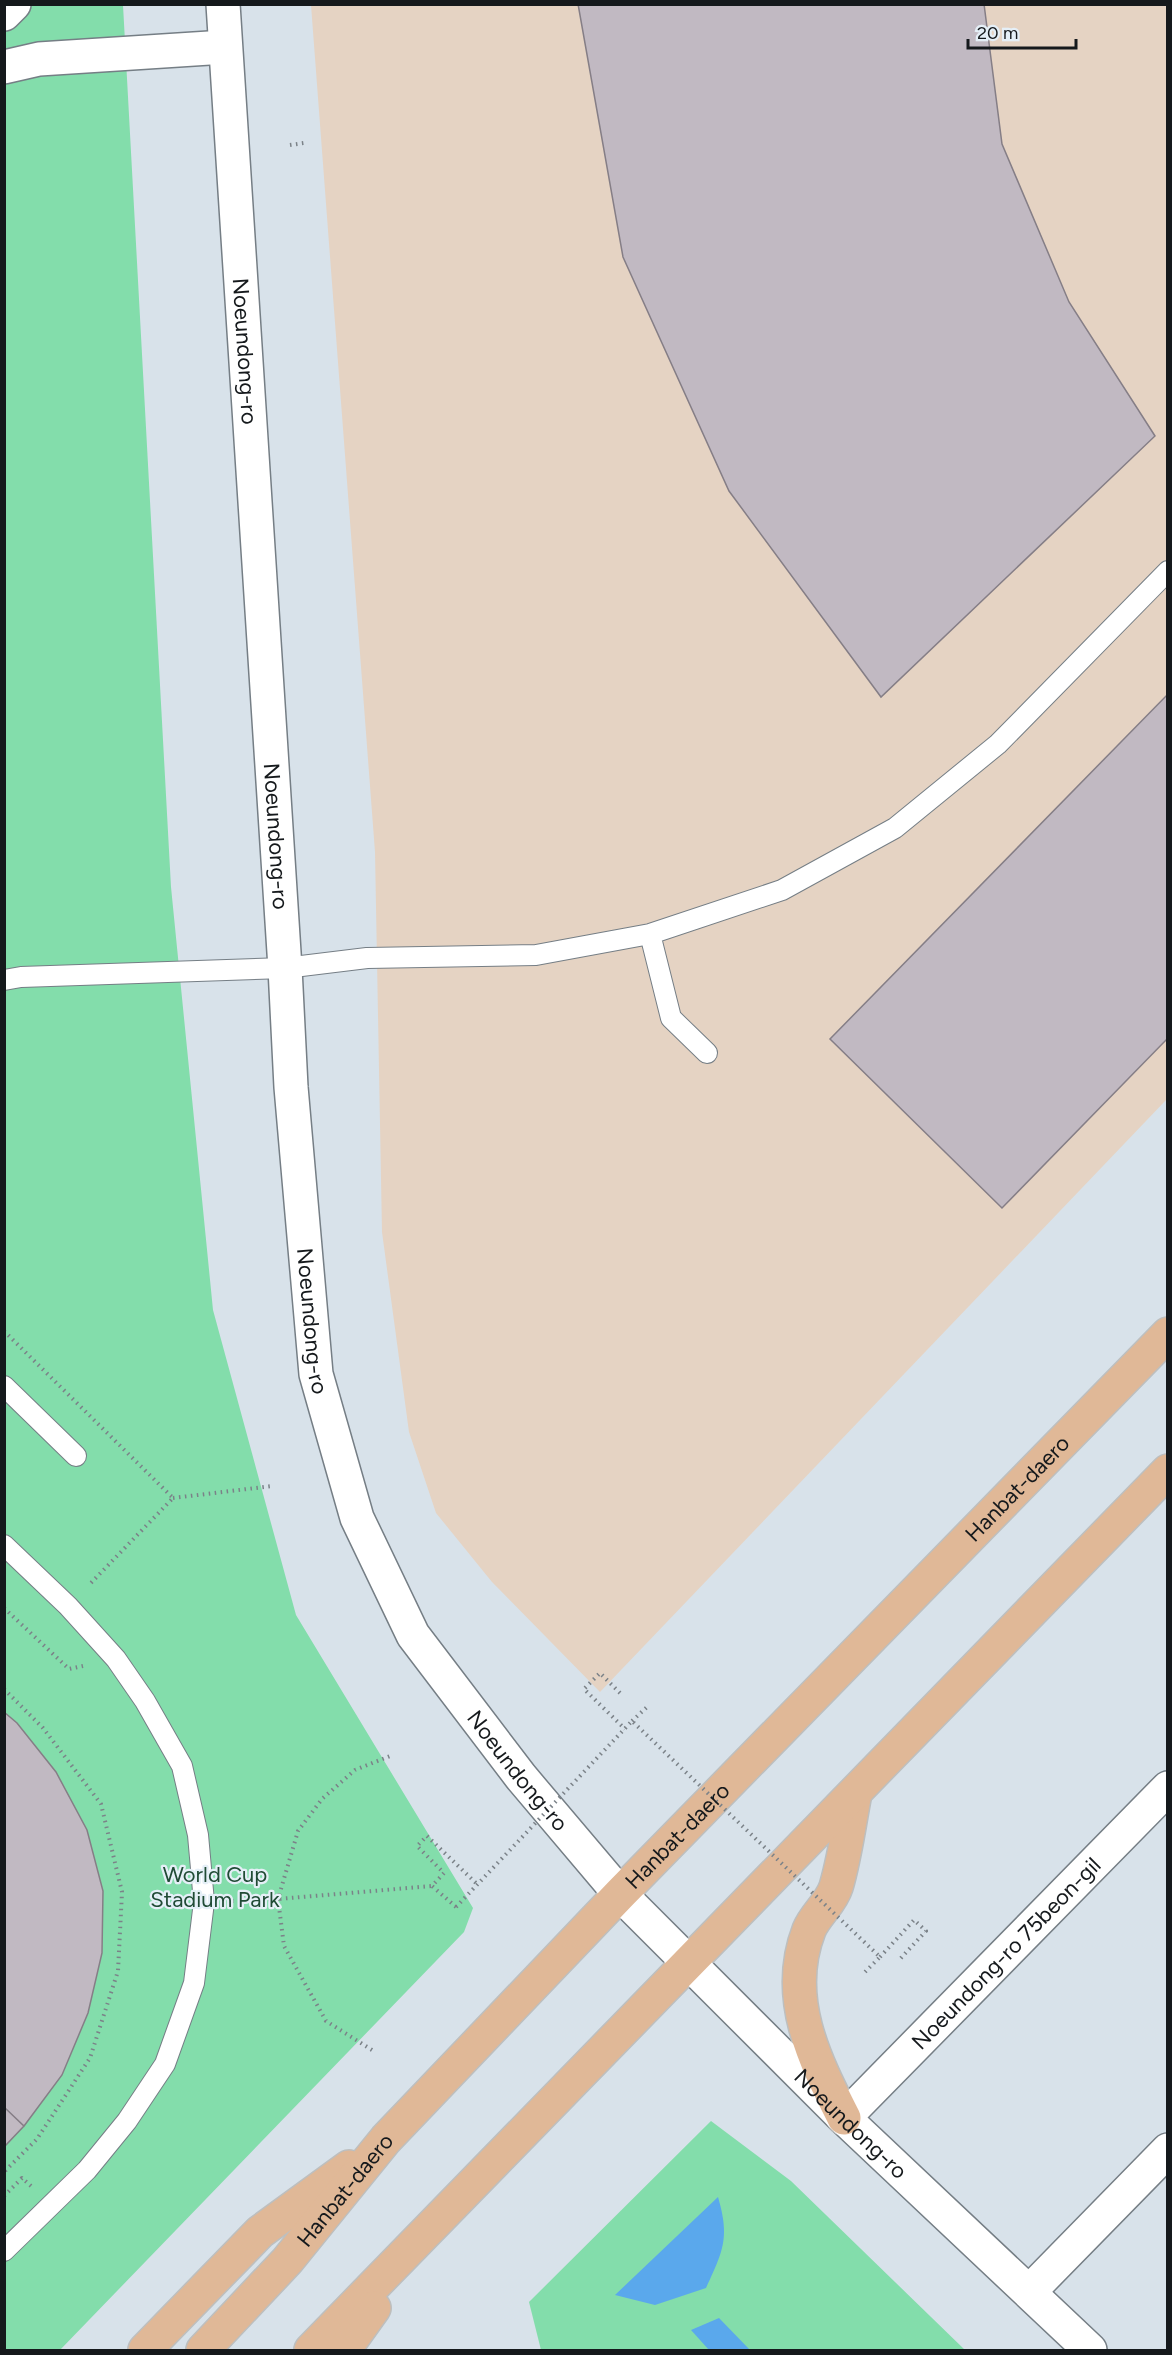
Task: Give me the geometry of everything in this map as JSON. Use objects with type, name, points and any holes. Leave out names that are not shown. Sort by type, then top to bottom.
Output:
[{"type":"main road","name":"Hanbat-daero","points":[[203,2350],[287,2261],[386,2139],[620,1894],[1167,1334]]},
{"type":"main road","points":[[310,2350],[1167,1471]]},
{"type":"main road","points":[[844,2118],[816,2063],[798,1986],[800,1956],[810,1928],[835,1890],[855,1792]]},
{"type":"main road","points":[[145,2350],[260,2232],[386,2139]]},
{"type":"main road","points":[[345,2350],[432,2224]]},
{"type":"street","points":[[4,14],[14,4]]},
{"type":"street","name":"Noeundong-ro","points":[[223,4],[291,1087],[316,1374],[357,1518],[413,1635],[521,1777],[620,1894],[844,2118],[1090,2350]]},
{"type":"street","points":[[4,67],[39,59],[225,47]]},
{"type":"street","name":"Noeundong-ro 75beon-gil","points":[[844,2118],[1167,1788]]},
{"type":"street","points":[[1029,2292],[1167,2150]]},
{"type":"lane","points":[[4,980],[21,977],[285,968],[367,958],[536,955],[650,934],[782,890],[896,828],[998,744],[1167,571]]},
{"type":"lane","points":[[650,934],[671,1018],[707,1053]]},
{"type":"lane","points":[[4,1386],[75,1456]]},
{"type":"lane","points":[[4,1545],[68,1606],[116,1659],[145,1701],[182,1766],[198,1835],[204,1902],[194,1983],[165,2064],[127,2121],[87,2170],[4,2251]]},
{"type":"path","points":[[290,145],[304,143]]},
{"type":"path","points":[[173,1498],[272,1486]]},
{"type":"path","points":[[4,1608],[69,1670]]},
{"type":"path","points":[[620,1693],[600,1673],[584,1689],[626,1729]]},
{"type":"path","points":[[4,1689],[43,1728],[101,1803],[122,1892],[118,1971],[90,2058],[37,2139],[4,2172]]},
{"type":"path","points":[[432,1886],[456,1907],[647,1707]]},
{"type":"path","points":[[632,1721],[880,1957]]},
{"type":"path","points":[[372,2050],[326,2021],[284,1946],[278,1899],[298,1832],[322,1799],[356,1770],[390,1756]]},
{"type":"path","points":[[204,1902],[278,1899],[432,1886],[444,1872],[417,1846],[427,1836],[477,1885]]},
{"type":"path","points":[[865,1972],[914,1920],[926,1931],[900,1959]]},
{"type":"path","points":[[4,2196],[22,2178],[32,2187],[25,2194]]},
{"type":"shaded area","points":[[311,5],[1167,5],[1167,1099],[600,1692],[492,1582],[436,1513],[409,1432],[382,1232],[375,852]]},
{"type":"green space","name":"World Cup Stadium Park","points":[[5,5],[123,5],[171,887],[213,1310],[296,1615],[473,1908],[464,1932],[60,2350],[5,2350]]},
{"type":"green space","points":[[711,2121],[791,2181],[965,2350],[541,2350],[529,2302]]},
{"type":"water","points":[[718,2197],[724,2223],[723,2244],[706,2288],[655,2305],[615,2295]]},
{"type":"water","points":[[719,2318],[750,2350],[709,2350],[691,2330]]},
{"type":"building","points":[[578,4],[984,4],[1002,144],[1069,302],[1155,436],[881,697],[729,491],[623,257]]},
{"type":"building","points":[[1168,694],[1168,1038],[1002,1208],[830,1039]]},
{"type":"building","points":[[4,1712],[17,1723],[56,1772],[87,1830],[103,1891],[102,1953],[88,2013],[62,2075],[24,2126],[4,2147]]},
{"type":"building","points":[[4,1712],[17,1723],[56,1772],[87,1830],[103,1891],[102,1953],[88,2013],[62,2075],[24,2126],[4,2107]]}]
